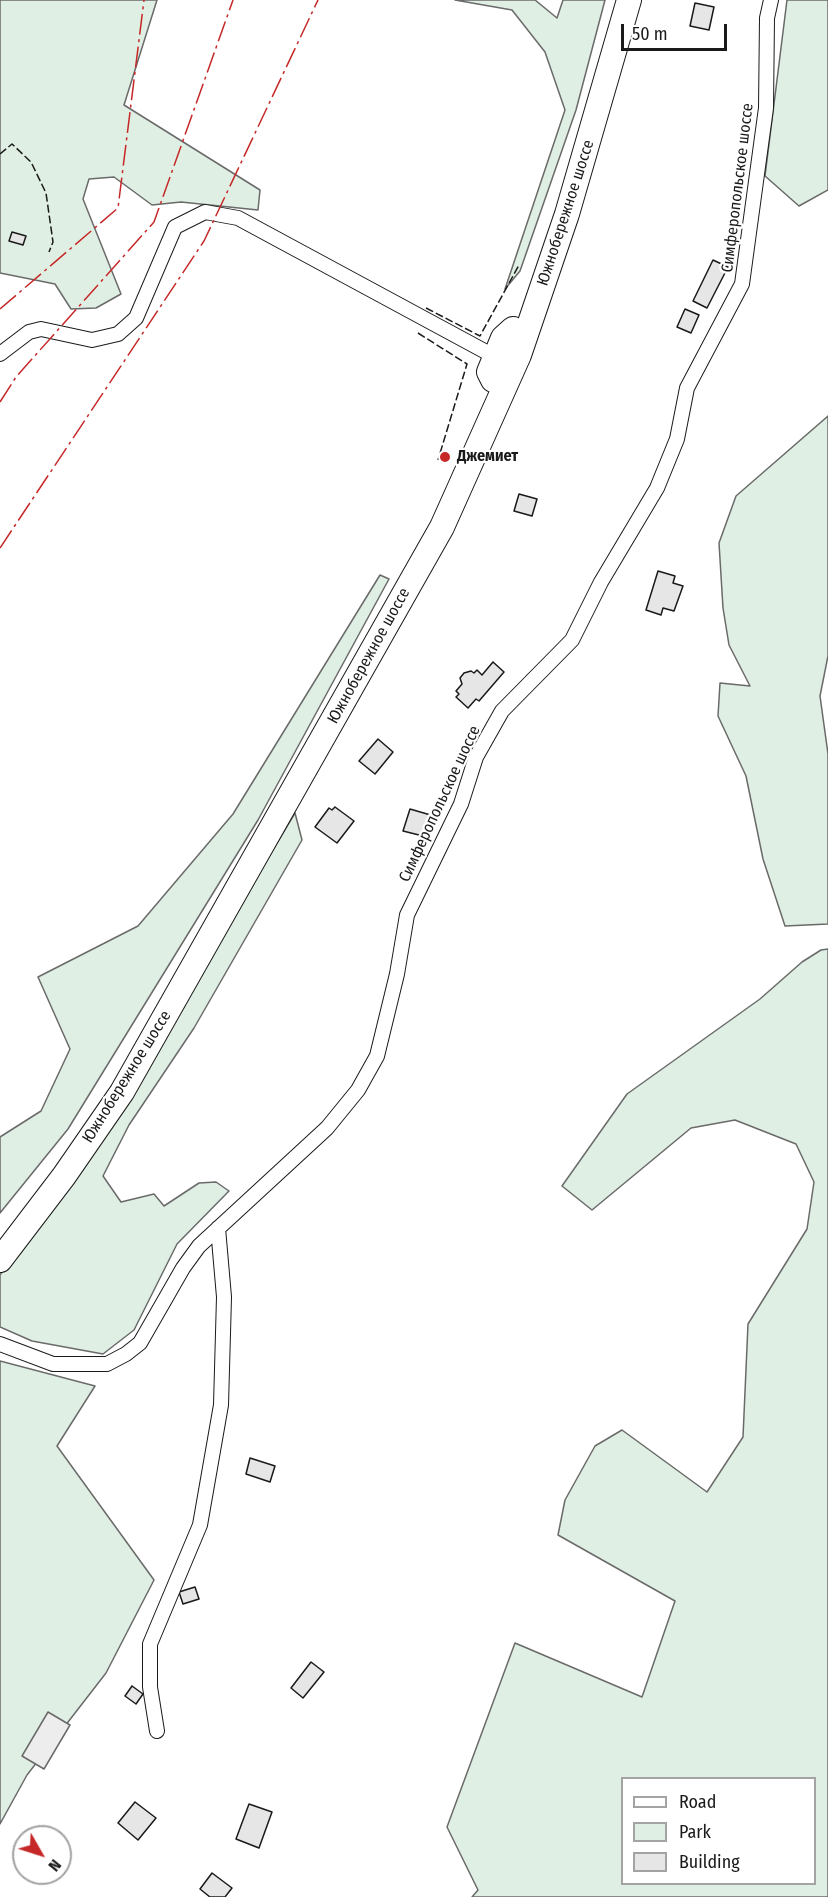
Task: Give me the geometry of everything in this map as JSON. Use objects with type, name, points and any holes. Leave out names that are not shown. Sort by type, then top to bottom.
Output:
[{"type":"highway","name":"Южнобережное шоссе","points":[[0,1260],[64,1176],[122,1092],[442,527],[514,367],[521,327],[562,194],[617,0]]},
{"type":"highway","name":"Южнобережное шоссе","points":[[0,1241],[56,1168],[113,1084],[229,886],[430,521],[500,365],[521,327],[567,214],[629,0]]},
{"type":"highway","points":[[492,414],[489,406],[500,365]]},
{"type":"street","name":"Симферопольское шоссе","points":[[0,1344],[53,1364],[107,1364],[126,1354],[140,1343],[183,1268],[199,1246],[327,1128],[358,1090],[377,1056],[397,974],[407,915],[461,804],[476,757],[502,711],[572,640],[601,582],[657,488],[677,439],[687,388],[742,284],[766,108],[767,18],[771,0]]},
{"type":"street","points":[[0,354],[29,332],[40,329],[92,340],[118,334],[136,318],[176,227],[205,212],[238,218],[500,365]]},
{"type":"street","points":[[157,1731],[150,1687],[150,1644],[200,1525],[221,1405],[224,1297],[218,1228]]},
{"type":"green space","points":[[0,0],[157,0],[124,105],[260,190],[258,210],[181,202],[152,205],[114,177],[89,179],[83,199],[121,294],[96,308],[71,309],[55,284],[0,273]]},
{"type":"green space","points":[[455,0],[535,0],[557,18],[563,0],[605,0],[576,110],[520,271],[505,289],[565,110],[545,52],[512,10]]},
{"type":"green space","points":[[787,0],[828,0],[828,190],[799,206],[765,176]]},
{"type":"green space","points":[[828,416],[828,656],[820,696],[828,754],[828,924],[785,926],[763,859],[746,776],[718,716],[720,683],[750,686],[729,645],[723,608],[719,543],[736,496]]},
{"type":"green space","points":[[380,575],[389,579],[258,820],[68,1129],[0,1213],[0,1137],[41,1111],[70,1049],[38,977],[138,926],[233,814]]},
{"type":"green space","points":[[295,813],[302,840],[194,1028],[129,1125],[103,1176],[121,1202],[154,1194],[164,1206],[199,1183],[216,1182],[229,1191],[177,1244],[134,1330],[103,1354],[32,1341],[0,1327],[0,1275],[112,1118]]},
{"type":"green space","points":[[828,949],[828,1897],[472,1897],[478,1890],[447,1827],[515,1643],[642,1697],[675,1601],[558,1535],[565,1500],[595,1446],[622,1430],[707,1492],[743,1437],[748,1324],[807,1229],[814,1182],[796,1144],[735,1120],[691,1128],[592,1210],[562,1186],[627,1094],[760,999],[802,962],[821,950]]},
{"type":"green space","points":[[0,1361],[95,1386],[57,1446],[154,1580],[106,1673],[27,1775],[0,1824]]},
{"type":"shaded area","points":[[48,1712],[70,1725],[44,1769],[22,1756]]},
{"type":"building","points":[[695,3],[714,7],[709,30],[690,26]]},
{"type":"building","points":[[12,232],[26,236],[23,245],[9,241]]},
{"type":"building","points":[[713,260],[728,267],[707,308],[693,301]]},
{"type":"building","points":[[685,309],[699,315],[691,333],[677,327]]},
{"type":"building","points":[[519,494],[537,499],[532,516],[514,511]]},
{"type":"building","points":[[658,571],[675,576],[673,583],[683,586],[674,611],[663,608],[661,615],[646,610]]},
{"type":"building","points":[[493,662],[504,672],[479,701],[476,699],[468,708],[456,697],[459,694],[456,691],[462,684],[460,678],[464,673],[471,671],[474,673],[477,670],[482,675]]},
{"type":"building","points":[[378,739],[393,752],[375,774],[359,761]]},
{"type":"building","points":[[335,807],[354,821],[337,843],[315,827],[329,808],[332,810]]},
{"type":"building","points":[[410,809],[434,816],[427,837],[403,831]]},
{"type":"building","points":[[250,1458],[275,1466],[270,1482],[246,1474]]},
{"type":"building","points":[[195,1587],[199,1599],[183,1604],[179,1592]]},
{"type":"building","points":[[311,1662],[324,1672],[303,1698],[291,1688]]},
{"type":"building","points":[[132,1686],[143,1694],[136,1704],[125,1696]]},
{"type":"building","points":[[135,1802],[156,1818],[138,1840],[118,1823]]},
{"type":"building","points":[[249,1804],[272,1812],[259,1848],[236,1839]]},
{"type":"building","points":[[212,1873],[232,1888],[225,1897],[210,1897],[200,1889]]},
{"type":"fence","points":[[0,154],[12,144],[31,162],[46,193],[53,242],[49,252]]},
{"type":"fence","points":[[426,308],[480,336],[519,265]]},
{"type":"fence","points":[[418,333],[467,364],[438,460]]},
{"type":"power","points":[[0,309],[118,208],[144,0]]},
{"type":"power","points":[[0,402],[16,377],[154,222],[233,0]]},
{"type":"power","points":[[0,548],[204,241],[318,0]]},
{"type":"place","name":"Джемиет","points":[[445,457]]}]
